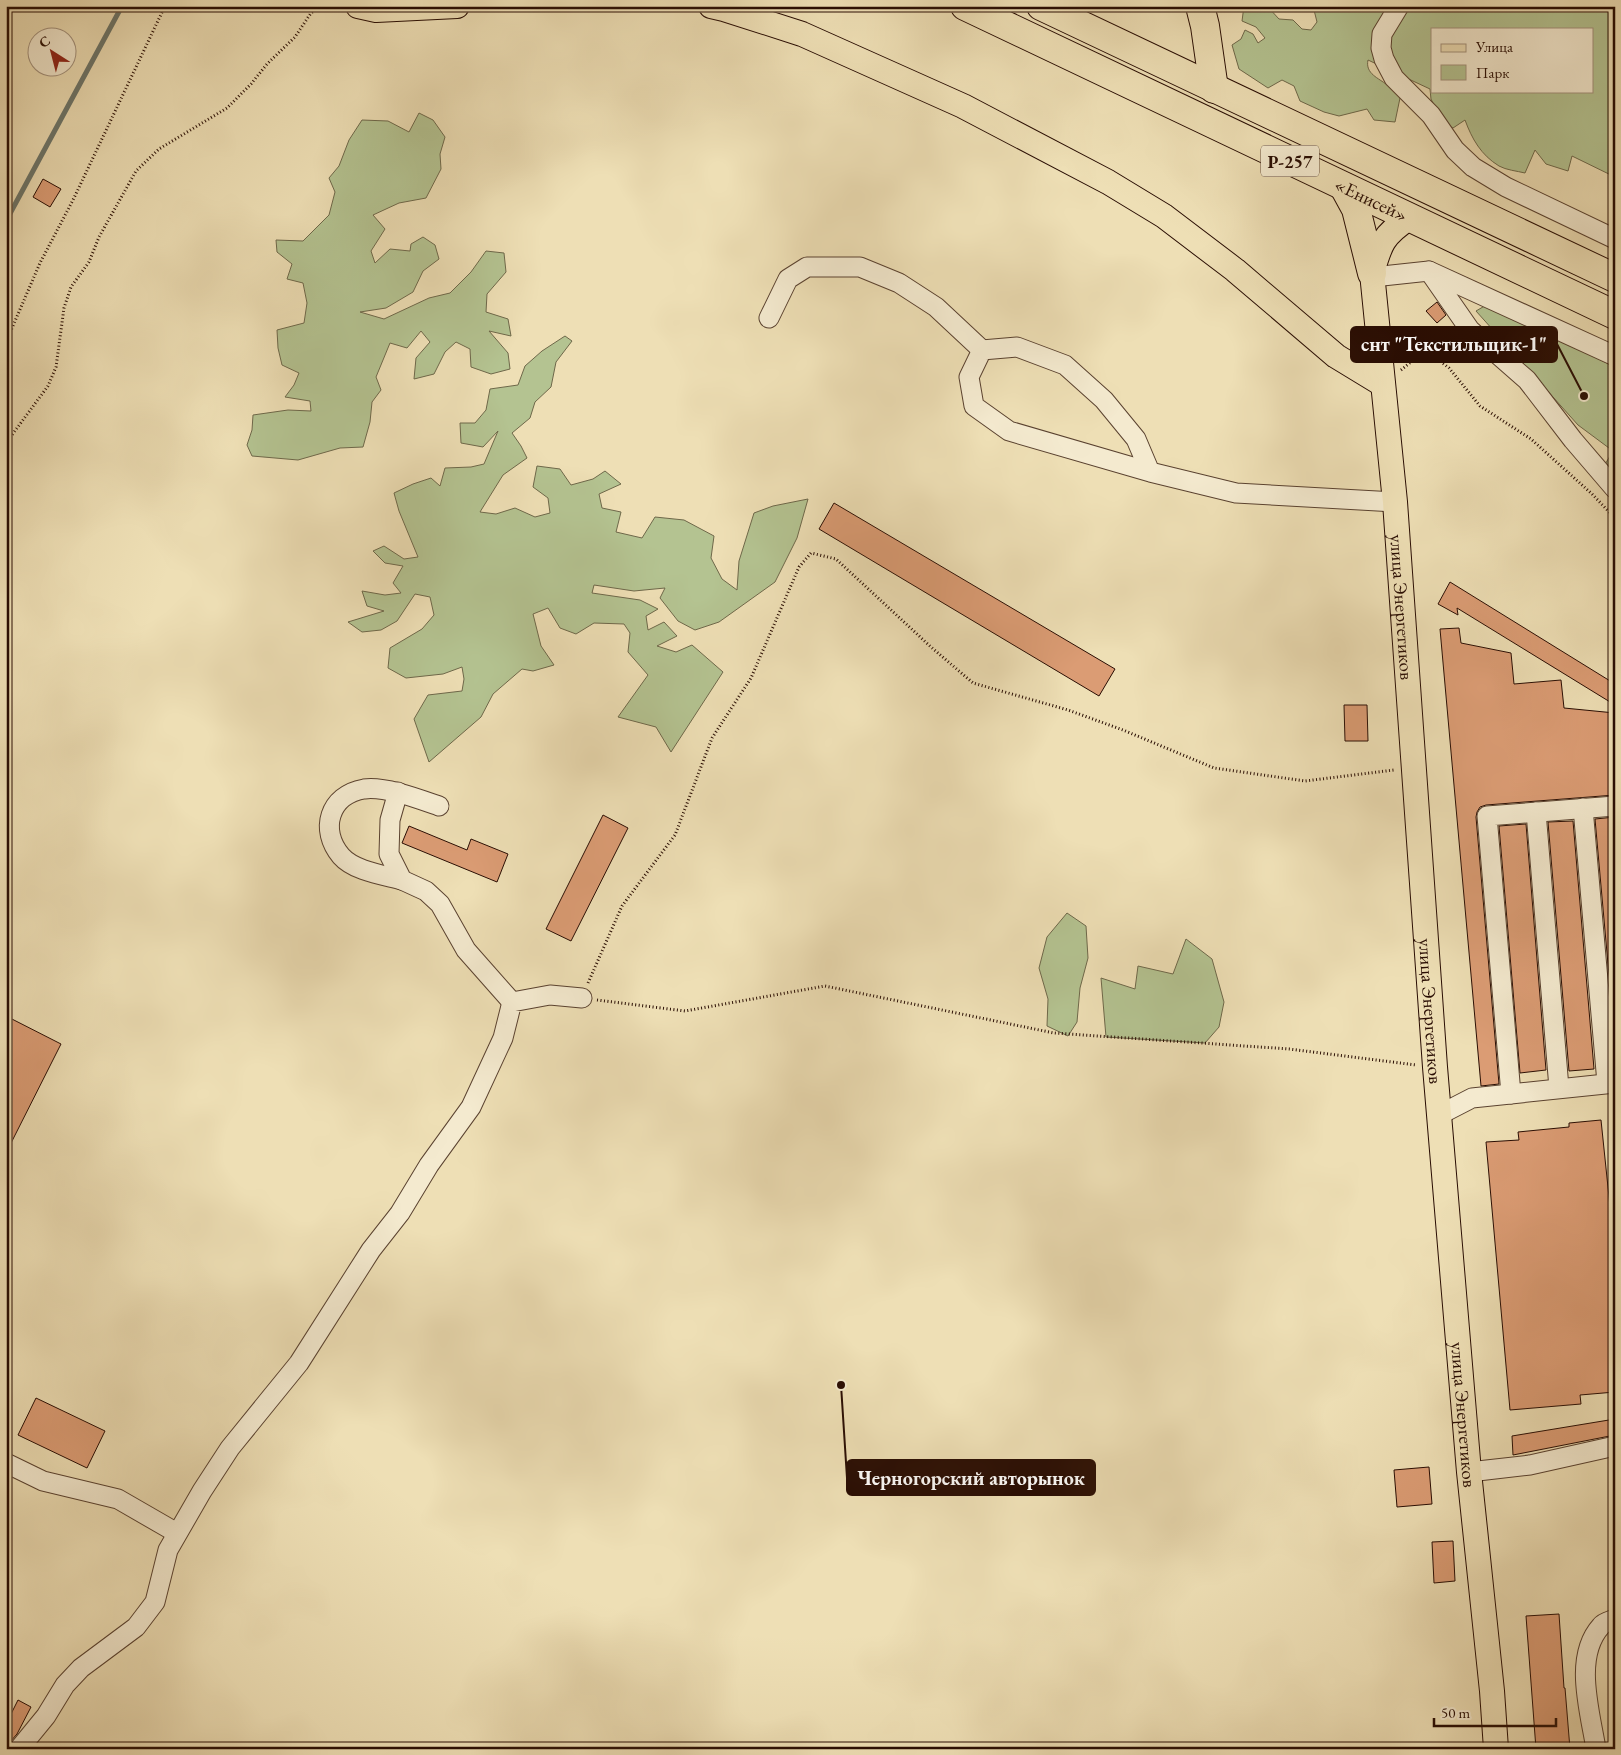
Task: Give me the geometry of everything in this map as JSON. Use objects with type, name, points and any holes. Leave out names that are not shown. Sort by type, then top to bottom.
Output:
[{"type":"highway","name":"«Енисей»","points":[[965,6],[1615,315]]},
{"type":"highway","name":"«Енисей»","points":[[1041,6],[1615,278]]},
{"type":"highway","points":[[1200,6],[1206,26],[1214,89]]},
{"type":"highway","points":[[1344,187],[1356,209],[1373,275]]},
{"type":"main road","points":[[358,6],[376,10],[457,6]]},
{"type":"main road","points":[[711,6],[802,34],[963,106],[1108,182],[1164,216],[1235,270],[1336,356],[1382,384]]},
{"type":"main road","points":[[1373,275],[1379,249],[1384,240],[1394,228],[1409,218]]},
{"type":"main road","name":"улица Энергетиков","points":[[1373,275],[1382,384],[1395,502],[1439,1115],[1469,1472],[1492,1691],[1496,1749]]},
{"type":"lane","points":[[1399,6],[1382,34],[1381,48],[1384,58],[1394,78],[1431,115],[1455,150],[1473,167],[1506,187],[1615,239]]},
{"type":"lane","points":[[769,318],[788,279],[807,267],[860,267],[899,283],[936,307],[982,350],[1017,347],[1065,365],[1104,400],[1136,439],[1150,472]]},
{"type":"lane","points":[[1429,271],[1470,330],[1527,380],[1573,440],[1615,489]]},
{"type":"lane","points":[[1373,275],[1429,271],[1615,356]]},
{"type":"lane","points":[[982,350],[970,377],[974,406],[1009,431],[1150,472],[1236,493],[1395,502]]},
{"type":"lane","points":[[439,806],[398,792],[365,789],[345,796],[331,812],[329,834],[342,857],[362,870],[402,880],[426,891],[440,904],[466,950],[512,1002]]},
{"type":"lane","points":[[398,792],[390,820],[389,854],[402,880]]},
{"type":"lane","points":[[1511,1094],[1487,816],[1615,806]]},
{"type":"lane","points":[[1439,1115],[1472,1098],[1611,1083],[1583,808]]},
{"type":"lane","points":[[1536,812],[1559,1088]]},
{"type":"lane","points":[[512,1002],[550,995],[582,998]]},
{"type":"lane","points":[[19,1749],[46,1716],[65,1685],[81,1668],[136,1627],[154,1602],[168,1550],[230,1448],[299,1362],[372,1250],[400,1213],[429,1165],[471,1107],[503,1038],[512,1002]]},
{"type":"lane","points":[[1469,1472],[1530,1465],[1615,1446]]},
{"type":"lane","points":[[6,1463],[44,1481],[118,1499],[177,1533]]},
{"type":"lane","points":[[1596,1749],[1584,1674],[1588,1645],[1602,1624],[1615,1619]]},
{"type":"path","points":[[6,342],[40,263],[74,200],[165,6]]},
{"type":"path","points":[[6,443],[48,386],[56,367],[64,308],[71,287],[89,262],[99,237],[136,170],[159,148],[227,108],[251,84],[266,64],[295,37],[311,13],[321,6]]},
{"type":"path","points":[[1382,384],[1416,358],[1426,354],[1436,358],[1449,368],[1480,406],[1532,438],[1615,518]]},
{"type":"path","points":[[1415,768],[1305,782],[1214,768],[1123,730],[1068,710],[973,683],[836,560],[811,553],[799,567],[751,678],[712,738],[675,835],[622,906],[582,998],[685,1011],[825,986],[1054,1033],[1289,1049],[1435,1067]]},
{"type":"green space","points":[[1244,6],[1267,6],[1279,19],[1293,20],[1302,29],[1311,30],[1317,22],[1313,6],[1615,6],[1615,177],[1572,156],[1568,171],[1546,164],[1535,150],[1525,173],[1502,167],[1482,152],[1465,120],[1453,128],[1442,122],[1431,99],[1430,89],[1368,60],[1369,69],[1373,75],[1400,98],[1395,122],[1374,120],[1367,109],[1339,116],[1324,112],[1300,101],[1294,86],[1282,80],[1268,88],[1239,69],[1232,45],[1241,39],[1245,30],[1253,34],[1258,43],[1265,38],[1256,27],[1242,21]]},
{"type":"green space","points":[[419,113],[433,120],[445,137],[440,154],[441,169],[426,198],[399,203],[373,215],[385,229],[371,251],[375,263],[390,249],[410,251],[411,244],[423,237],[435,245],[439,259],[423,271],[413,292],[386,308],[360,312],[384,319],[429,298],[450,293],[471,272],[486,251],[504,253],[506,272],[487,294],[486,312],[508,319],[511,336],[489,331],[508,353],[510,369],[491,374],[471,367],[470,349],[456,342],[445,352],[434,374],[414,379],[416,358],[430,342],[421,331],[407,348],[390,343],[376,377],[381,390],[372,402],[370,422],[363,447],[340,448],[298,460],[252,456],[247,445],[252,430],[253,415],[288,410],[311,411],[310,401],[285,397],[294,385],[299,373],[282,365],[278,348],[277,330],[304,323],[307,303],[303,283],[287,279],[292,264],[277,252],[276,240],[303,241],[329,215],[335,192],[329,178],[339,166],[349,140],[362,120],[388,121],[409,132]]},
{"type":"green space","points":[[1488,304],[1615,367],[1615,477],[1604,466],[1613,451],[1578,425],[1476,311]]},
{"type":"green space","points":[[565,336],[572,341],[556,362],[551,387],[535,402],[530,418],[512,433],[527,458],[503,475],[480,512],[496,514],[515,508],[535,517],[550,513],[548,498],[533,487],[537,466],[560,469],[571,485],[593,479],[605,471],[621,484],[599,494],[602,508],[621,512],[616,532],[642,538],[655,517],[684,520],[714,536],[711,558],[722,579],[737,590],[739,561],[754,513],[773,506],[808,499],[797,538],[775,582],[719,622],[695,630],[678,621],[660,598],[665,588],[634,591],[594,585],[592,593],[640,600],[658,609],[646,616],[648,630],[664,622],[677,636],[657,646],[676,652],[692,645],[723,672],[671,752],[656,727],[618,717],[648,675],[628,652],[630,633],[624,624],[594,623],[576,634],[560,628],[548,608],[533,614],[541,646],[554,665],[533,671],[522,669],[493,694],[481,717],[429,762],[414,719],[428,695],[462,691],[464,679],[462,667],[443,674],[406,678],[388,668],[390,648],[422,629],[434,615],[430,597],[415,594],[397,621],[381,630],[362,632],[348,622],[384,611],[367,606],[362,591],[385,595],[401,593],[393,583],[403,566],[385,563],[373,551],[384,546],[404,559],[418,557],[399,511],[394,493],[431,478],[440,486],[445,468],[471,467],[484,464],[498,431],[483,447],[461,443],[460,423],[475,423],[486,410],[490,389],[518,385],[525,366],[542,351]]},
{"type":"green space","points":[[1067,913],[1086,926],[1088,958],[1080,988],[1077,1022],[1068,1036],[1047,1026],[1048,999],[1039,968],[1047,937]]},
{"type":"green space","points":[[1186,939],[1212,959],[1224,1002],[1219,1027],[1205,1043],[1106,1037],[1101,978],[1135,989],[1138,966],[1173,974]]},
{"type":"building","points":[[43,179],[61,189],[50,207],[33,197]]},
{"type":"building","points":[[1437,302],[1446,315],[1437,323],[1426,311]]},
{"type":"building","points":[[834,503],[1115,669],[1099,696],[819,529]]},
{"type":"building","points":[[1450,582],[1615,684],[1615,705],[1457,608],[1458,615],[1438,604]]},
{"type":"building","points":[[1459,628],[1461,643],[1511,653],[1514,684],[1561,680],[1564,708],[1615,713],[1615,795],[1486,805],[1480,807],[1477,812],[1499,1084],[1481,1086],[1440,629]]},
{"type":"building","points":[[1344,705],[1367,705],[1368,741],[1345,741]]},
{"type":"building","points":[[603,815],[628,828],[571,941],[546,929]]},
{"type":"building","points":[[1615,817],[1615,1042],[1595,819]]},
{"type":"building","points":[[1573,821],[1594,1069],[1569,1071],[1548,822]]},
{"type":"building","points":[[1526,824],[1546,1070],[1520,1073],[1499,826]]},
{"type":"building","points":[[409,826],[467,850],[471,839],[508,854],[497,882],[402,843]]},
{"type":"building","points":[[6,1016],[61,1044],[6,1153]]},
{"type":"building","points":[[1601,1120],[1615,1255],[1615,1392],[1580,1395],[1581,1404],[1510,1410],[1486,1142],[1519,1140],[1518,1132],[1569,1127],[1569,1123]]},
{"type":"building","points":[[36,1398],[105,1431],[87,1468],[18,1435]]},
{"type":"building","points":[[1615,1419],[1615,1435],[1513,1455],[1512,1436]]},
{"type":"building","points":[[1429,1467],[1432,1504],[1397,1507],[1394,1470]]},
{"type":"building","points":[[1453,1541],[1455,1581],[1434,1583],[1432,1542]]},
{"type":"building","points":[[1559,1614],[1570,1749],[1536,1749],[1526,1616]]},
{"type":"building","points":[[18,1700],[31,1707],[17,1734],[10,1742],[8,1749],[6,1749],[6,1724]]},
{"type":"waterway","points":[[6,221],[122,6]]},
{"type":"place","name":"снт \"Текстильщик-1\"","points":[[1584,396]]},
{"type":"place","name":"Черногорский авторынок","points":[[841,1385]]}]
